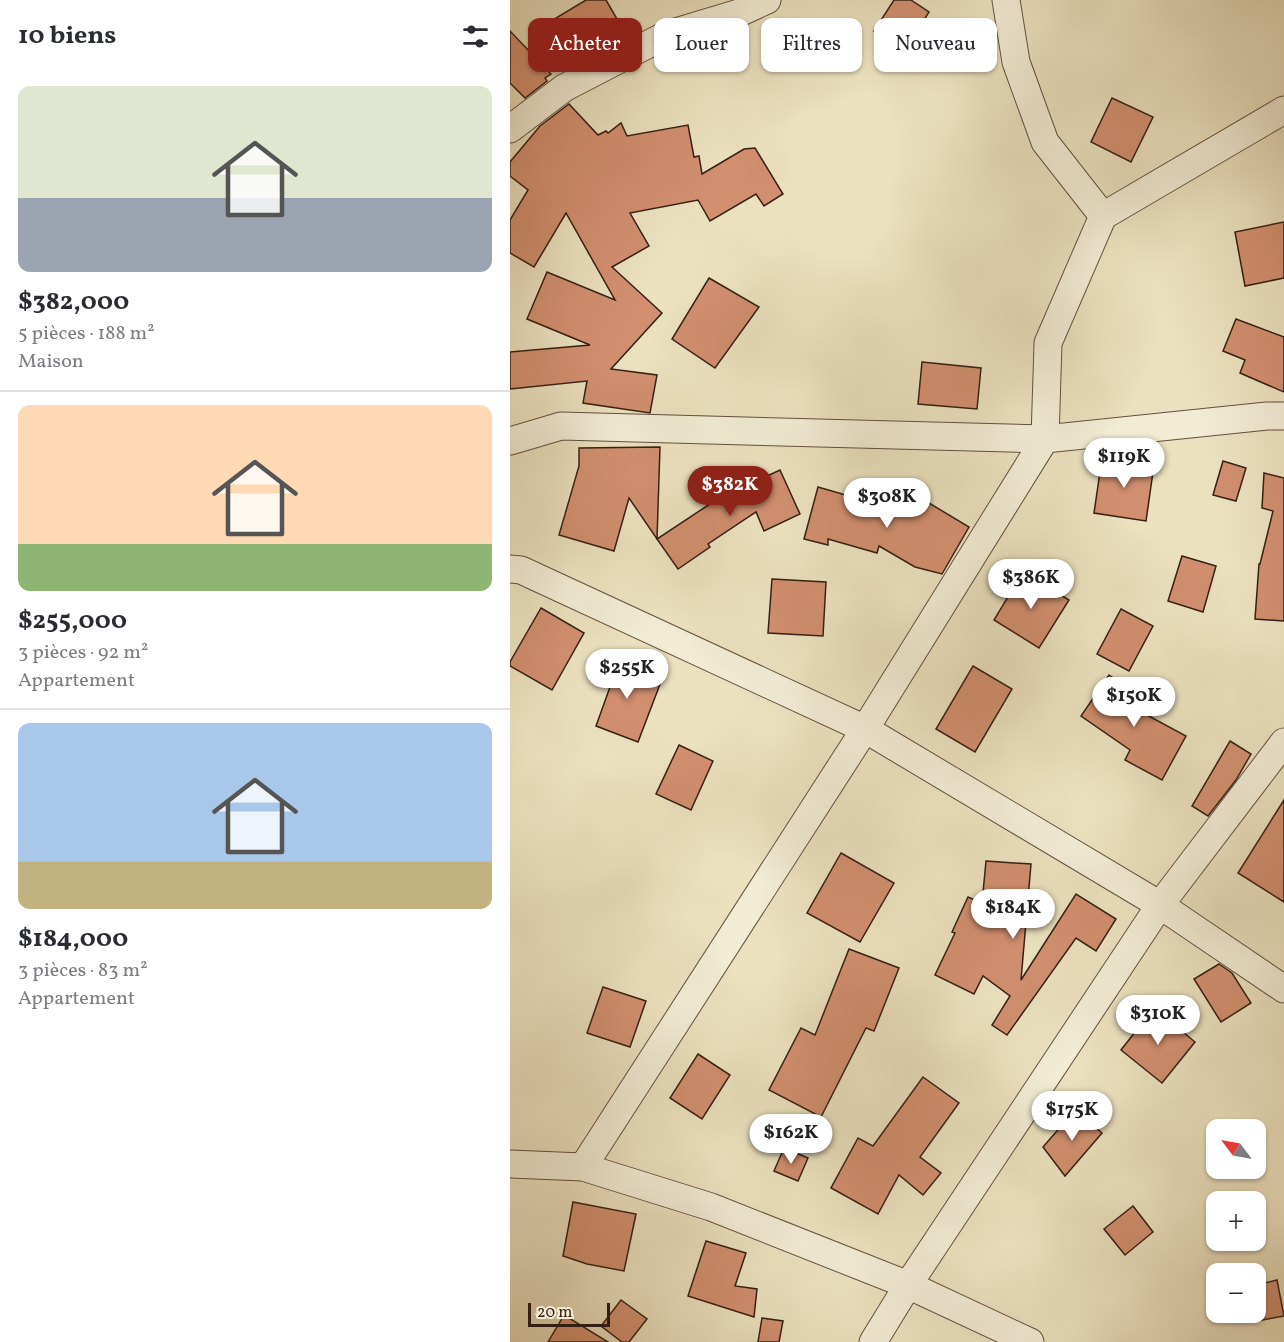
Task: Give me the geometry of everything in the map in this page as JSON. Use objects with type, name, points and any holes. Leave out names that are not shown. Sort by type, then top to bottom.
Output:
[{"type":"street","points":[[510,129],[564,88],[666,34],[739,13],[767,0]]},
{"type":"street","points":[[1006,0],[1016,62],[1045,142],[1103,216]]},
{"type":"street","points":[[583,1167],[865,729],[1045,439],[1048,343],[1103,216],[1284,110]]},
{"type":"street","points":[[510,441],[561,426],[1045,439],[1284,416]]},
{"type":"street","points":[[510,569],[521,570],[865,729],[1160,905],[1284,989]]},
{"type":"street","points":[[873,1342],[908,1285],[1160,905],[1284,742]]},
{"type":"street","points":[[510,1164],[583,1167],[711,1207],[908,1285],[1030,1342]]},
{"type":"building","points":[[586,0],[606,0],[616,18],[556,18]]},
{"type":"building","points":[[894,0],[911,0],[929,12],[925,18],[882,18]]},
{"type":"building","points":[[510,31],[528,50],[528,72],[549,72],[551,74],[545,78],[547,81],[525,98],[510,83]]},
{"type":"building","points":[[1112,98],[1153,117],[1131,162],[1091,142]]},
{"type":"building","points":[[569,104],[598,135],[606,131],[608,133],[621,123],[627,136],[688,125],[694,157],[699,156],[702,174],[744,149],[755,148],[783,194],[764,206],[756,194],[710,221],[698,200],[630,213],[649,246],[612,267],[662,313],[611,369],[657,375],[650,413],[583,403],[587,381],[510,389],[510,352],[590,345],[527,319],[547,272],[615,300],[566,213],[534,267],[510,253],[510,220],[528,190],[510,176],[510,162],[540,126]]},
{"type":"building","points":[[1284,222],[1284,278],[1245,286],[1235,232]]},
{"type":"building","points":[[709,278],[759,307],[715,368],[672,339]]},
{"type":"building","points":[[1236,319],[1284,337],[1284,392],[1240,373],[1245,360],[1223,351]]},
{"type":"building","points":[[922,362],[981,368],[977,409],[918,404]]},
{"type":"building","points":[[660,447],[657,539],[629,498],[614,551],[559,535],[579,466],[579,448]]},
{"type":"building","points":[[1102,458],[1154,465],[1146,521],[1094,513]]},
{"type":"building","points":[[1223,461],[1246,468],[1236,501],[1213,495]]},
{"type":"building","points":[[780,470],[800,514],[764,531],[756,512],[708,544],[710,547],[678,569],[657,539],[731,490],[733,492]]},
{"type":"building","points":[[1264,473],[1284,478],[1284,621],[1255,619],[1259,564],[1273,511],[1262,508]]},
{"type":"building","points":[[818,487],[910,512],[919,497],[969,527],[942,574],[915,567],[879,546],[877,553],[828,539],[828,545],[804,539]]},
{"type":"building","points":[[1182,556],[1216,566],[1203,612],[1168,601]]},
{"type":"building","points":[[1023,572],[1069,600],[1039,648],[994,620]]},
{"type":"building","points":[[772,579],[826,582],[823,636],[768,633]]},
{"type":"building","points":[[541,608],[584,633],[552,690],[510,666],[510,662]]},
{"type":"building","points":[[1121,609],[1153,626],[1129,671],[1097,654]]},
{"type":"building","points":[[608,659],[662,679],[638,742],[596,726],[610,687],[599,683]]},
{"type":"building","points":[[973,666],[1012,689],[975,752],[936,729]]},
{"type":"building","points":[[1109,675],[1140,696],[1132,707],[1186,736],[1162,780],[1125,760],[1130,750],[1081,716]]},
{"type":"building","points":[[1230,741],[1251,754],[1236,780],[1208,816],[1192,806]]},
{"type":"building","points":[[679,745],[713,761],[691,810],[656,794]]},
{"type":"building","points":[[1284,800],[1284,902],[1238,873]]},
{"type":"building","points":[[841,853],[894,883],[860,942],[807,913]]},
{"type":"building","points":[[986,861],[1031,864],[1021,980],[1076,894],[1116,919],[1096,951],[1076,938],[1007,1035],[992,1025],[1010,996],[983,976],[974,994],[935,975],[955,933],[952,932],[968,897],[982,903]]},
{"type":"building","points":[[849,949],[899,968],[874,1031],[866,1028],[821,1117],[769,1090],[801,1028],[815,1035]]},
{"type":"building","points":[[1219,964],[1232,973],[1251,1003],[1221,1022],[1194,979]]},
{"type":"building","points":[[603,987],[646,1001],[630,1047],[587,1033]]},
{"type":"building","points":[[1154,1008],[1195,1042],[1162,1083],[1121,1050]]},
{"type":"building","points":[[698,1054],[730,1075],[702,1119],[670,1098]]},
{"type":"building","points":[[923,1077],[959,1103],[920,1157],[941,1173],[923,1195],[899,1175],[878,1214],[831,1188],[858,1138],[873,1146]]},
{"type":"building","points":[[1075,1110],[1102,1133],[1065,1176],[1043,1147]]},
{"type":"building","points":[[784,1148],[808,1158],[798,1181],[774,1171]]},
{"type":"building","points":[[573,1202],[636,1214],[624,1271],[587,1264],[563,1256]]},
{"type":"building","points":[[1133,1206],[1153,1232],[1125,1255],[1104,1229]]},
{"type":"building","points":[[706,1241],[746,1253],[735,1286],[757,1289],[754,1317],[688,1296]]},
{"type":"building","points":[[1277,1280],[1284,1316],[1266,1319],[1266,1283]]},
{"type":"building","points":[[621,1300],[647,1319],[629,1342],[622,1342],[601,1326]]},
{"type":"building","points":[[564,1315],[608,1342],[548,1342]]},
{"type":"building","points":[[762,1318],[783,1321],[779,1342],[758,1342]]}]
